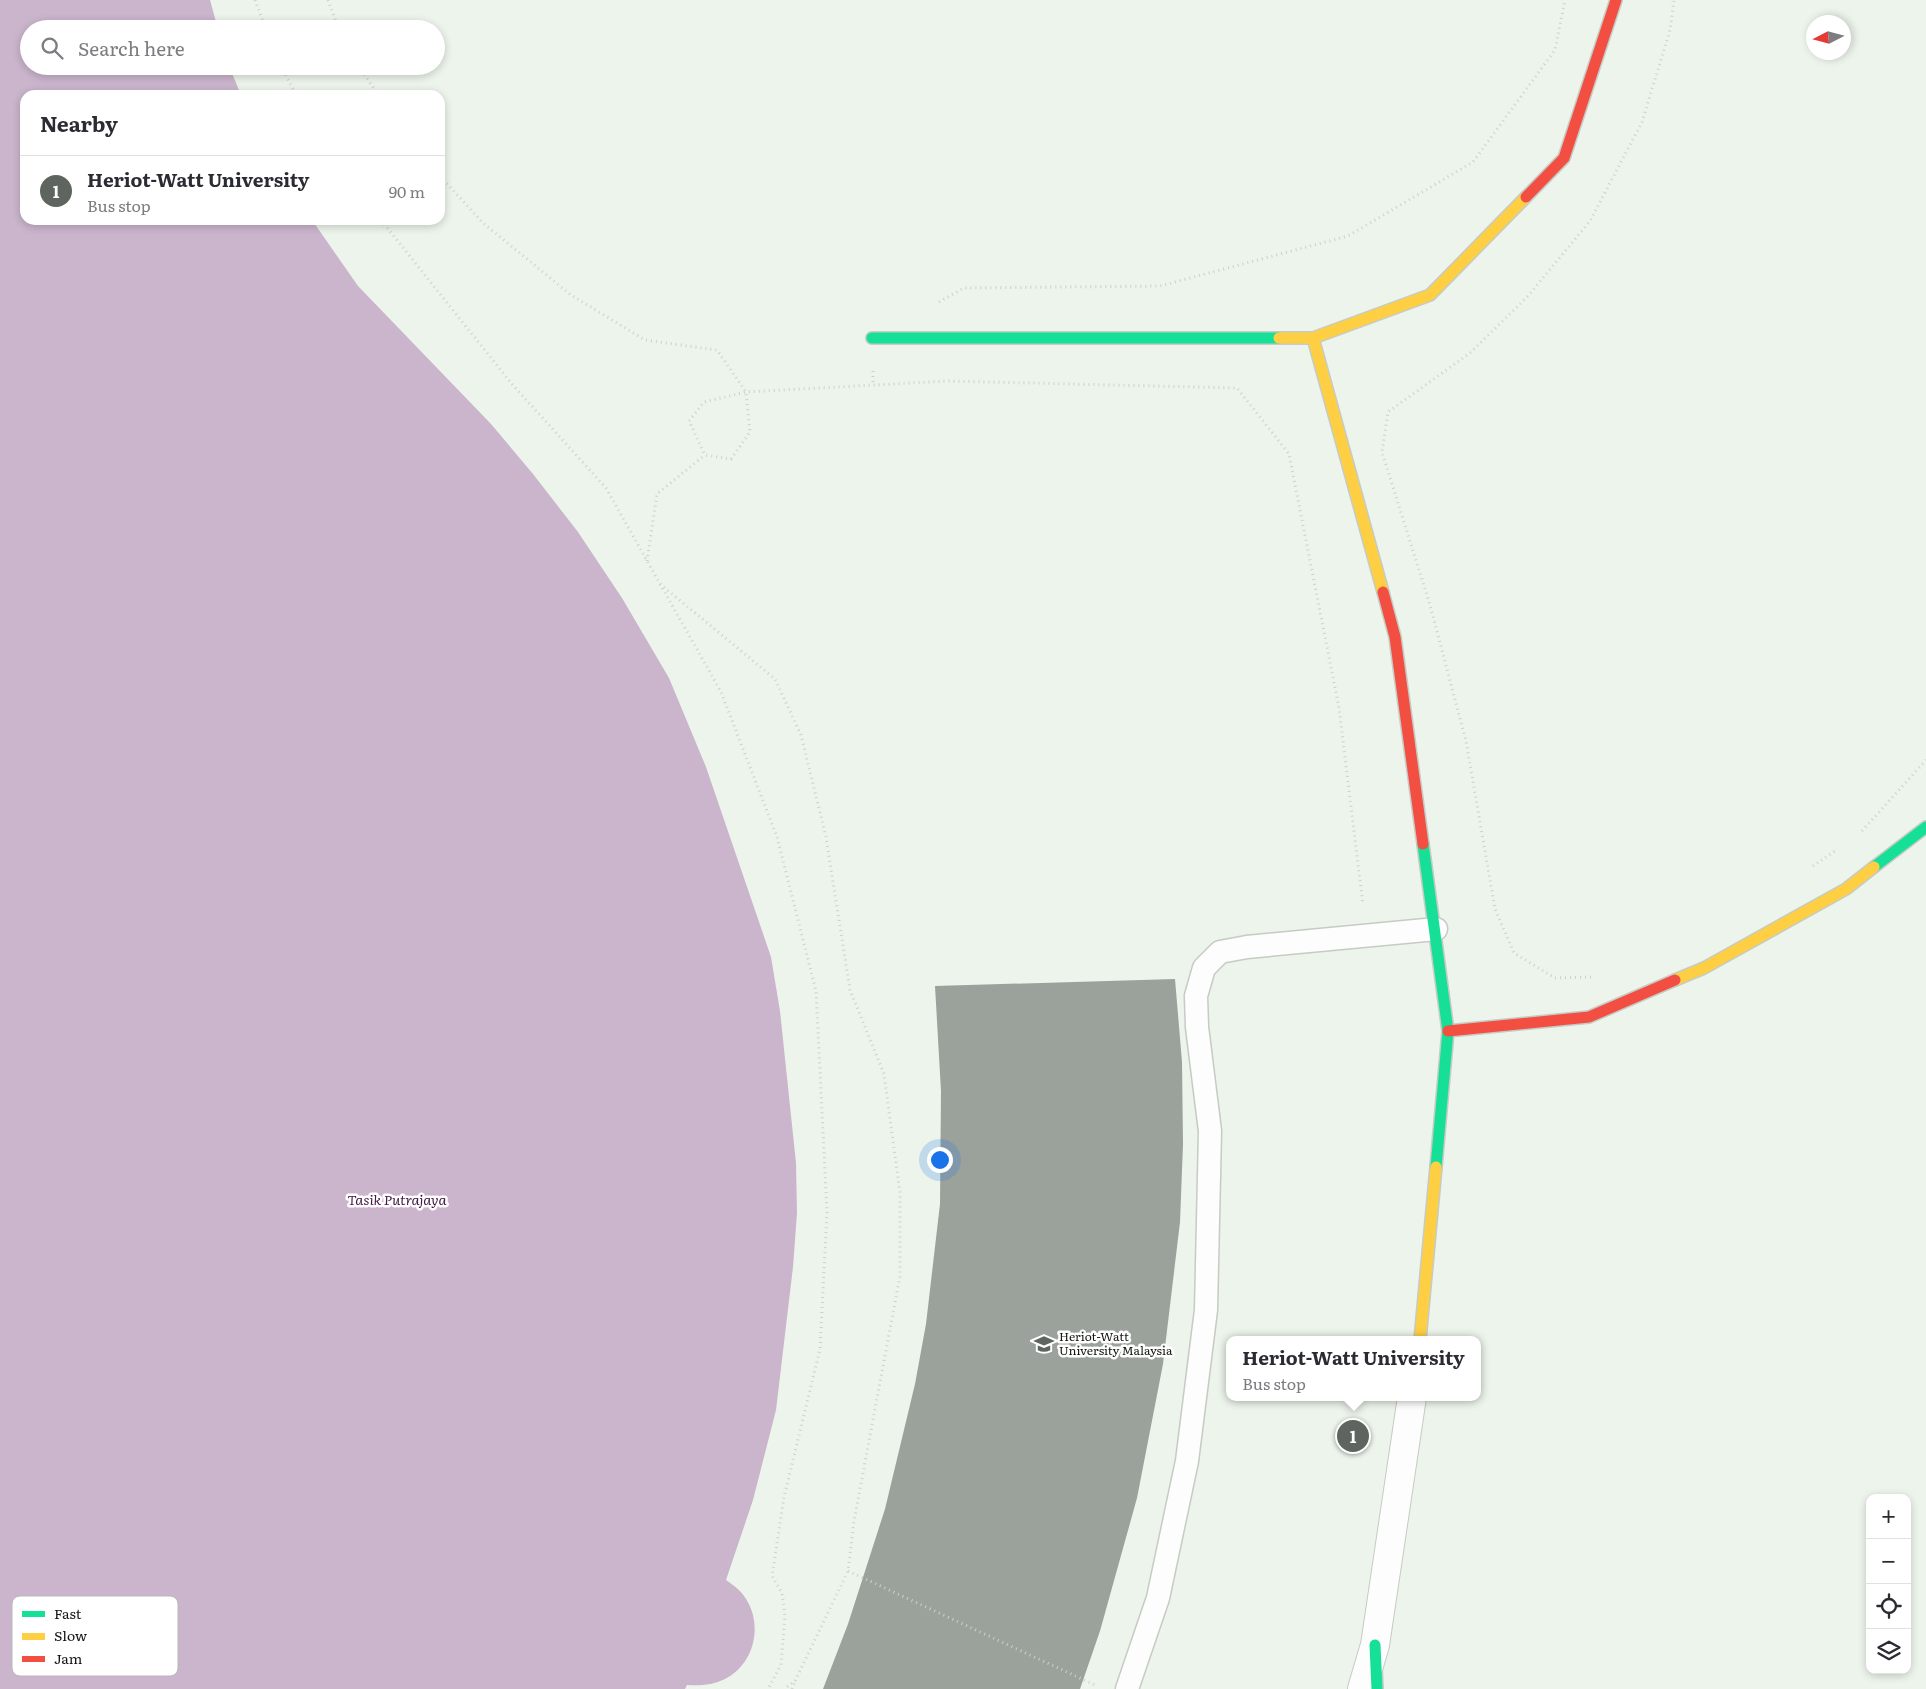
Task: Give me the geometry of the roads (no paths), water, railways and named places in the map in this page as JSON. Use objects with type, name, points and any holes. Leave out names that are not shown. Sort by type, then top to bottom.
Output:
[{"type":"street","points":[[872,338],[1313,338],[1430,294],[1564,158],[1616,0]]},
{"type":"street","points":[[1313,338],[1395,638],[1436,929],[1448,1031],[1420,1336]]},
{"type":"street","points":[[1448,1031],[1589,1017],[1598,1014],[1704,968],[1846,889],[1926,827]]},
{"type":"street","points":[[1362,1689],[1375,1645],[1411,1401]]},
{"type":"street","points":[[1375,1645],[1377,1689]]},
{"type":"lane","points":[[1127,1689],[1158,1598],[1187,1461],[1206,1310],[1210,1131],[1197,1027],[1196,996],[1204,968],[1220,952],[1247,946],[1436,929]]},
{"type":"water","name":"Tasik Putrajaya","points":[[0,0],[210,0],[216,20],[20,20],[20,75],[233,75],[239,90],[20,90],[20,225],[315,225],[358,286],[491,424],[533,474],[578,532],[622,598],[669,678],[706,767],[771,957],[780,1011],[796,1163],[797,1213],[793,1267],[776,1410],[753,1500],[726,1580],[744,1596],[754,1618],[755,1630],[749,1653],[743,1664],[735,1672],[716,1683],[687,1685],[685,1689],[0,1689]]},
{"type":"place","name":"Heriot-Watt University Malaysia","points":[[1044,1344]]},
{"type":"place","name":"Heriot-Watt University","points":[[1353,1436]]}]
